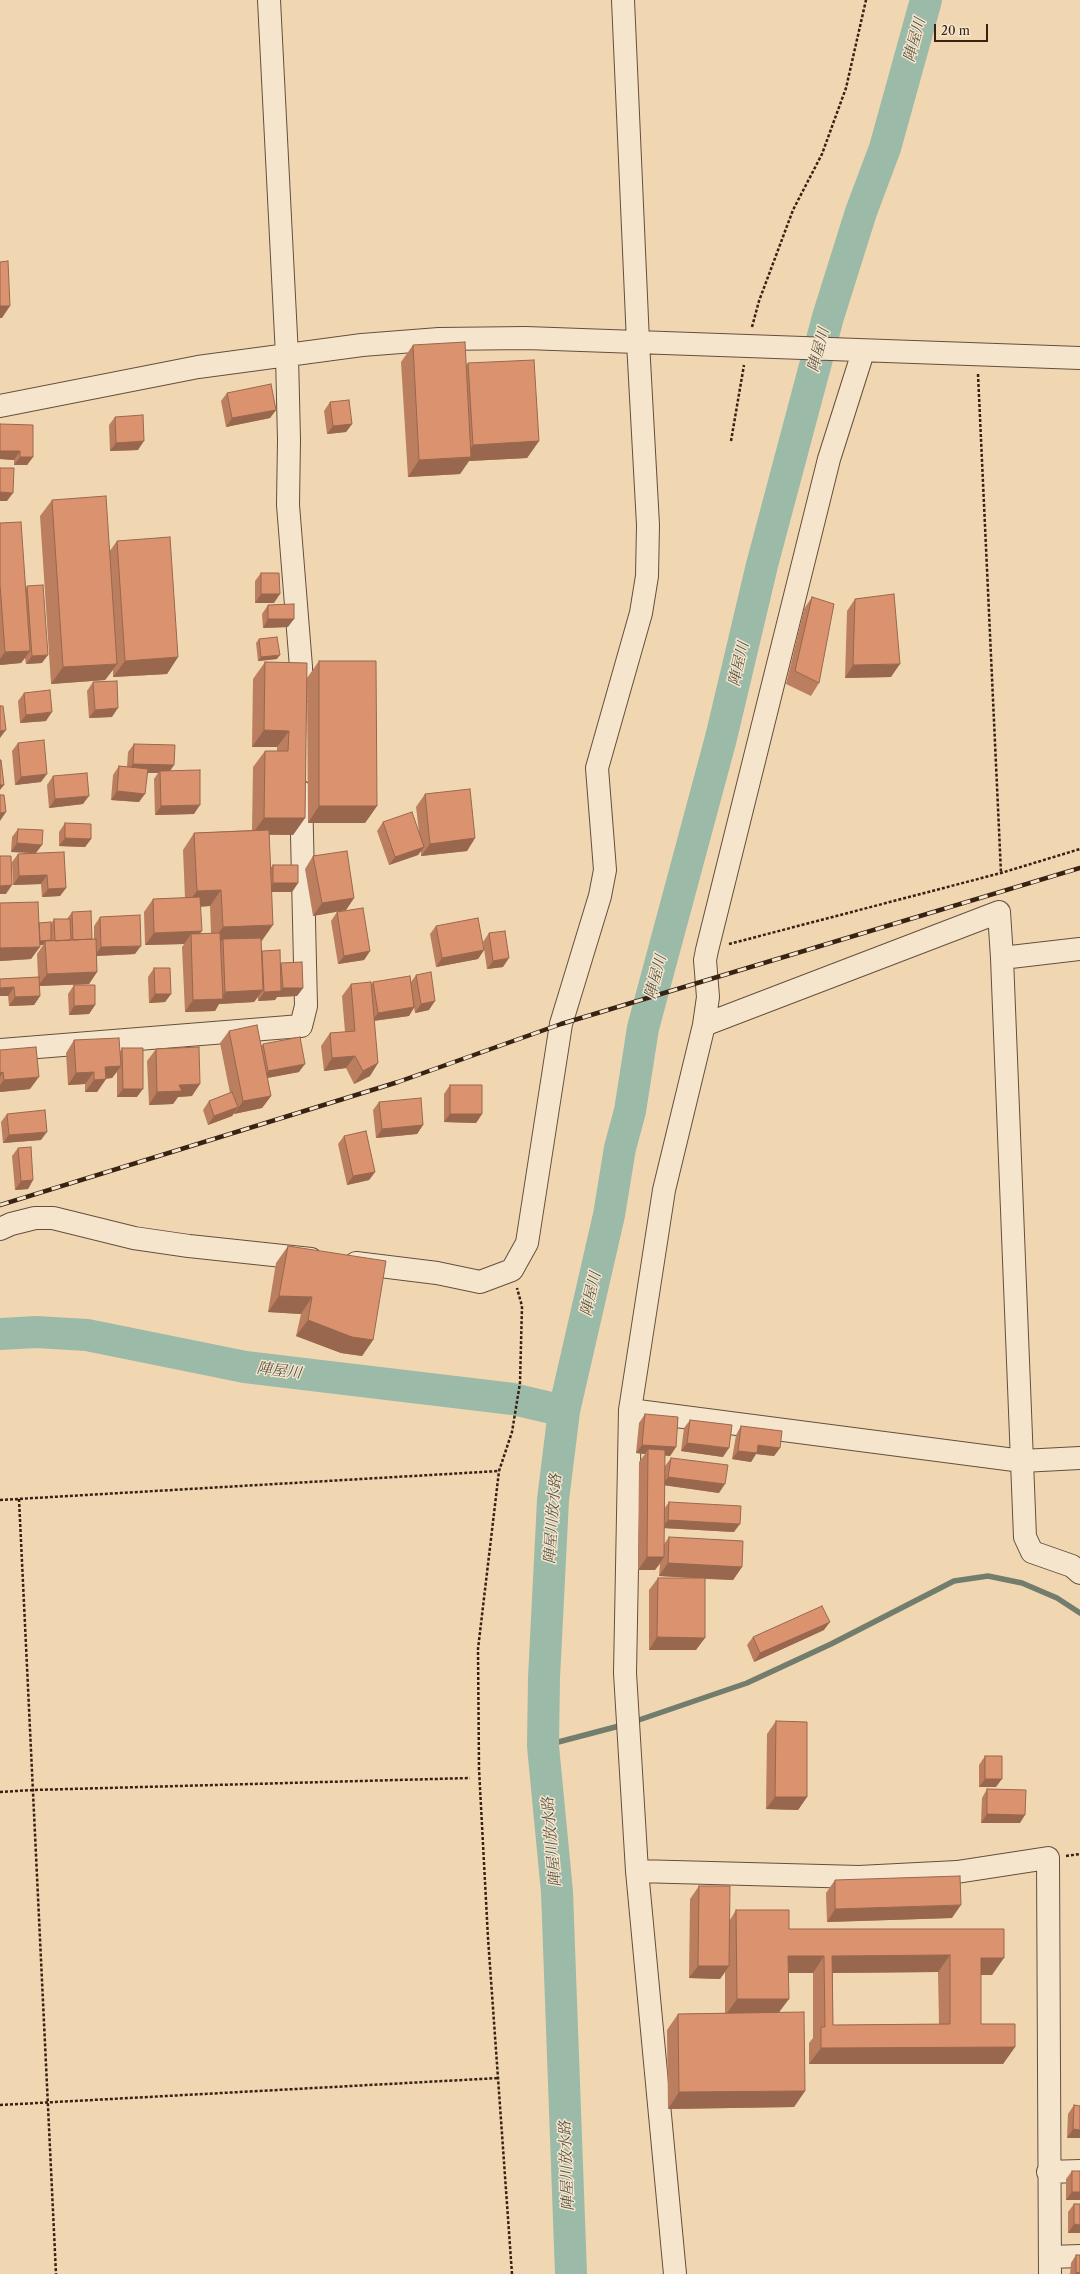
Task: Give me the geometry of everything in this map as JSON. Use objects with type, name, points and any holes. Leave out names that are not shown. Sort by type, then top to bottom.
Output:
[{"type":"street","points":[[269,0],[287,356],[289,440],[288,505],[301,667],[300,711]]},
{"type":"street","points":[[0,1229],[11,1224],[35,1218],[53,1218],[134,1238],[189,1246],[437,1273],[480,1282],[512,1270],[527,1243],[561,1024],[600,896],[605,870],[597,768],[641,613],[647,576],[648,525],[638,342],[624,0]]},
{"type":"street","points":[[0,406],[198,367],[362,345],[439,339],[526,338],[1080,358]]},
{"type":"street","points":[[675,2274],[637,1871],[625,1673],[630,1410],[664,1190],[704,1025],[708,996],[705,960],[707,950],[857,351]]},
{"type":"street","points":[[0,1050],[301,1026],[306,1006],[301,772]]},
{"type":"street","points":[[704,1025],[999,912],[1025,1537],[1032,1552],[1072,1566],[1080,1573]]},
{"type":"street","points":[[1002,958],[1080,949]]},
{"type":"street","points":[[630,1410],[1022,1461],[1080,1458]]},
{"type":"street","points":[[637,1871],[860,1877],[957,1872],[1048,1858],[1048,2172],[1050,2265],[1080,2256]]},
{"type":"street","points":[[1048,2172],[1080,2172]]},
{"type":"path","points":[[731,441],[759,301],[793,210],[822,154],[846,88],[866,0]]},
{"type":"path","points":[[977,355],[1001,873]]},
{"type":"path","points":[[707,950],[1001,873],[1080,849]]},
{"type":"path","points":[[512,1270],[522,1306],[520,1383],[512,1432],[499,1471],[478,1649],[479,1769],[512,2274]]},
{"type":"path","points":[[0,1500],[499,1471]]},
{"type":"path","points":[[19,1499],[56,2274]]},
{"type":"path","points":[[0,1792],[470,1778]]},
{"type":"path","points":[[0,2105],[499,2078]]},
{"type":"building","points":[[8,261],[10,306],[0,306],[0,262]]},
{"type":"building","points":[[465,342],[471,457],[419,460],[413,345]]},
{"type":"building","points":[[534,360],[539,441],[473,445],[468,363]]},
{"type":"building","points":[[271,384],[276,410],[232,418],[227,393]]},
{"type":"building","points":[[349,400],[352,424],[333,426],[330,402]]},
{"type":"building","points":[[143,415],[144,441],[116,443],[115,417]]},
{"type":"building","points":[[0,424],[33,425],[33,457],[20,457],[20,451],[0,451]]},
{"type":"building","points":[[0,468],[14,468],[13,493],[0,492]]},
{"type":"building","points":[[106,496],[117,664],[63,667],[52,500]]},
{"type":"building","points":[[21,522],[30,651],[5,652],[0,585],[0,523]]},
{"type":"building","points":[[170,537],[178,657],[125,661],[117,541]]},
{"type":"building","points":[[261,573],[279,573],[280,594],[261,594]]},
{"type":"building","points":[[43,585],[48,655],[32,656],[27,586]]},
{"type":"building","points":[[894,594],[900,664],[853,665],[855,599]]},
{"type":"building","points":[[812,597],[834,604],[819,683],[795,671]]},
{"type":"building","points":[[294,604],[294,619],[268,619],[268,605]]},
{"type":"building","points":[[277,637],[280,655],[261,657],[259,639]]},
{"type":"building","points":[[319,661],[376,661],[377,806],[319,806]]},
{"type":"building","points":[[265,662],[307,663],[305,818],[264,818],[265,751],[288,751],[289,731],[264,730]]},
{"type":"building","points":[[117,681],[118,708],[95,710],[93,682]]},
{"type":"building","points":[[50,690],[52,712],[26,715],[24,693]]},
{"type":"building","points":[[0,706],[3,706],[6,730],[0,731]]},
{"type":"building","points":[[44,740],[47,774],[21,777],[18,743]]},
{"type":"building","points":[[134,744],[175,745],[174,765],[133,764]]},
{"type":"building","points":[[1,760],[4,785],[0,785]]},
{"type":"building","points":[[119,766],[148,769],[145,794],[117,791]]},
{"type":"building","points":[[200,770],[200,805],[161,806],[160,771]]},
{"type":"building","points":[[87,773],[89,796],[55,799],[53,776]]},
{"type":"building","points":[[470,789],[475,838],[430,844],[425,794]]},
{"type":"building","points":[[0,795],[4,795],[6,812],[0,813]]},
{"type":"building","points":[[412,812],[424,847],[395,857],[383,822]]},
{"type":"building","points":[[65,823],[91,824],[91,839],[65,838]]},
{"type":"building","points":[[18,829],[43,830],[42,845],[17,843]]},
{"type":"building","points":[[269,830],[273,925],[223,927],[221,890],[197,891],[194,833]]},
{"type":"building","points":[[347,851],[354,898],[322,903],[313,856]]},
{"type":"building","points":[[64,852],[66,888],[48,889],[47,875],[19,876],[18,854]]},
{"type":"building","points":[[0,856],[11,856],[12,885],[0,886]]},
{"type":"building","points":[[273,865],[298,865],[298,883],[273,883]]},
{"type":"building","points":[[200,897],[202,931],[154,933],[153,899]]},
{"type":"building","points":[[38,902],[40,947],[0,948],[0,903]]},
{"type":"building","points":[[363,908],[370,951],[344,956],[337,912]]},
{"type":"building","points":[[91,911],[92,939],[73,940],[72,912]]},
{"type":"building","points":[[140,915],[141,946],[101,947],[100,917]]},
{"type":"building","points":[[478,918],[484,950],[442,958],[436,926]]},
{"type":"building","points":[[54,919],[70,919],[71,940],[55,941]]},
{"type":"building","points":[[51,922],[51,940],[40,941],[39,923]]},
{"type":"building","points":[[505,931],[509,958],[493,961],[489,933]]},
{"type":"building","points":[[220,933],[223,999],[193,1000],[191,934]]},
{"type":"building","points":[[261,938],[263,990],[225,992],[223,939]]},
{"type":"building","points":[[96,939],[97,972],[47,974],[45,941]]},
{"type":"building","points":[[280,950],[281,991],[264,992],[262,951]]},
{"type":"building","points":[[302,962],[303,988],[283,988],[281,963]]},
{"type":"building","points":[[154,968],[170,968],[171,994],[155,994]]},
{"type":"building","points":[[431,972],[435,1001],[421,1004],[416,975]]},
{"type":"building","points":[[410,976],[414,1007],[378,1013],[373,982]]},
{"type":"building","points":[[39,977],[40,996],[15,997],[14,987],[0,988],[0,979]]},
{"type":"building","points":[[371,982],[378,1063],[363,1071],[355,1056],[332,1058],[330,1033],[355,1031],[351,984]]},
{"type":"building","points":[[74,985],[95,985],[95,1005],[74,1006]]},
{"type":"building","points":[[257,1025],[271,1096],[243,1101],[229,1031]]},
{"type":"building","points":[[300,1037],[305,1064],[268,1071],[263,1044]]},
{"type":"building","points":[[119,1038],[121,1066],[105,1067],[106,1079],[94,1080],[94,1072],[76,1073],[74,1040]]},
{"type":"building","points":[[36,1047],[39,1077],[4,1080],[3,1072],[0,1073],[0,1050]]},
{"type":"building","points":[[199,1047],[200,1084],[179,1085],[182,1091],[157,1092],[156,1049]]},
{"type":"building","points":[[122,1048],[143,1048],[143,1089],[123,1089]]},
{"type":"building","points":[[450,1085],[482,1085],[482,1114],[450,1114]]},
{"type":"building","points":[[232,1092],[238,1107],[214,1116],[209,1101]]},
{"type":"building","points":[[421,1098],[423,1125],[382,1129],[379,1102]]},
{"type":"building","points":[[45,1110],[47,1132],[9,1135],[7,1114]]},
{"type":"building","points":[[366,1131],[375,1172],[353,1176],[344,1136]]},
{"type":"building","points":[[31,1147],[33,1180],[21,1181],[18,1148]]},
{"type":"building","points":[[288,1246],[386,1261],[373,1340],[352,1337],[308,1320],[312,1297],[279,1296]]},
{"type":"building","points":[[645,1414],[678,1417],[676,1447],[642,1445]]},
{"type":"building","points":[[690,1420],[732,1425],[729,1448],[687,1443]]},
{"type":"building","points":[[741,1426],[782,1431],[780,1448],[758,1445],[757,1453],[738,1451]]},
{"type":"building","points":[[648,1449],[665,1450],[664,1557],[647,1557]]},
{"type":"building","points":[[671,1458],[728,1465],[725,1484],[668,1477]]},
{"type":"building","points":[[669,1502],[741,1506],[740,1524],[668,1520]]},
{"type":"building","points":[[669,1537],[743,1541],[742,1567],[668,1563]]},
{"type":"building","points":[[658,1578],[705,1578],[705,1638],[657,1637]]},
{"type":"building","points":[[822,1606],[830,1622],[760,1653],[753,1637]]},
{"type":"building","points":[[776,1721],[807,1722],[807,1797],[775,1797]]},
{"type":"building","points":[[985,1756],[1002,1756],[1002,1779],[985,1779]]},
{"type":"building","points":[[987,1789],[1026,1790],[1025,1815],[987,1814]]},
{"type":"building","points":[[960,1876],[961,1905],[835,1909],[835,1880]]},
{"type":"building","points":[[699,1886],[730,1886],[729,1966],[698,1966]]},
{"type":"building","points":[[736,1910],[789,1910],[789,1929],[1004,1929],[1004,1958],[981,1958],[981,2024],[1015,2024],[1015,2047],[821,2048],[821,2027],[825,2027],[824,1956],[788,1956],[789,1999],[737,1999]],"holes":[[[950,1955],[950,2024],[833,2025],[832,1956]]]},
{"type":"building","points":[[804,2012],[805,2091],[679,2092],[678,2014]]},
{"type":"building","points":[[1074,2105],[1080,2106],[1080,2130],[1073,2129]]},
{"type":"building","points":[[1072,2171],[1080,2171],[1080,2192],[1072,2192]]},
{"type":"building","points":[[1074,2204],[1080,2204],[1080,2225],[1074,2224]]},
{"type":"building","points":[[1076,2255],[1080,2255],[1080,2273],[1076,2272]]},
{"type":"waterway","name":"陣屋川","points":[[571,2274],[557,1892],[543,1746],[544,1678],[553,1500],[564,1411],[609,1215],[620,1148],[630,1111],[643,1028],[721,738],[762,565],[828,317],[861,212],[885,148],[926,0]]},
{"type":"waterway","name":"陣屋川","points":[[0,1334],[36,1332],[87,1335],[245,1367],[513,1399],[564,1411]]},
{"type":"waterway","points":[[633,1722],[747,1683],[831,1644],[954,1581],[988,1576],[1022,1583],[1057,1598],[1080,1613]]},
{"type":"waterway","points":[[543,1746],[623,1725]]},
{"type":"railway","points":[[0,1205],[398,1082],[561,1024],[1080,868]]},
{"type":"water label","name":"陣屋川放水路","points":[[553,1519]]},
{"type":"water label","name":"陣屋川放水路","points":[[552,1842]]},
{"type":"water label","name":"陣屋川放水路","points":[[567,2166]]}]
